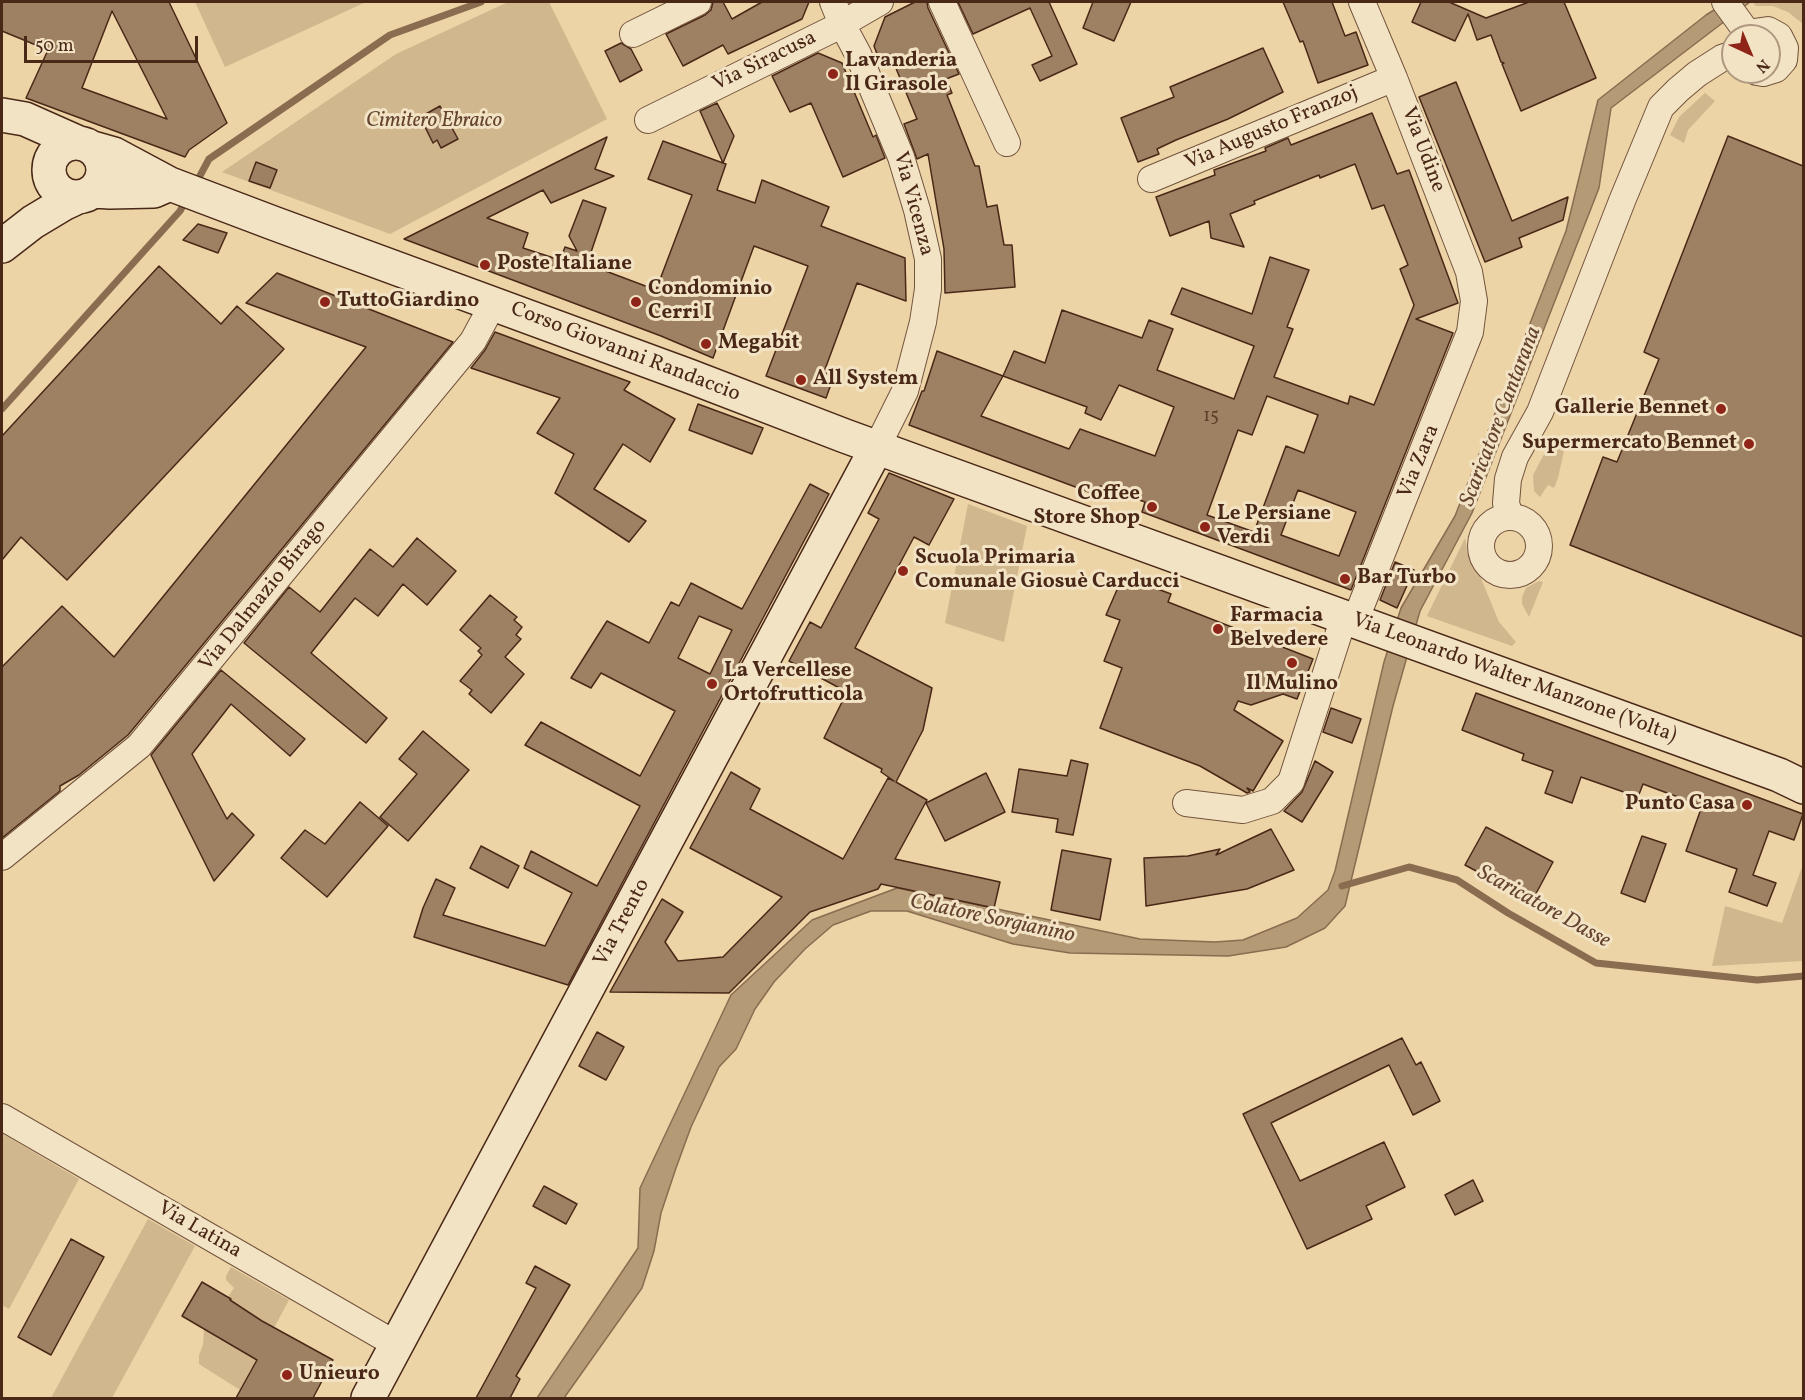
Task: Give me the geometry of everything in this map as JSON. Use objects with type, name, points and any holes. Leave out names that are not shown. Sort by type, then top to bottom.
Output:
[{"type":"main road","name":"Corso Giovanni Randaccio","points":[[3,116],[25,119],[86,145],[114,154],[188,191],[877,447]]},
{"type":"main road","name":"Corso Giovanni Randaccio","points":[[3,116],[41,150],[49,169]]},
{"type":"main road","points":[[2,235],[49,169],[55,152],[61,147],[68,143],[86,145],[99,155],[104,168],[101,180],[86,194],[63,204],[33,222],[2,246]]},
{"type":"main road","points":[[49,169],[54,186],[58,191],[71,197],[110,192],[188,191]]},
{"type":"main road","name":"Via Leonardo Walter Manzone (Volta)","points":[[877,447],[1159,552],[1795,780]]},
{"type":"main road","name":"Via Trento","points":[[368,1398],[877,447]]},
{"type":"street","points":[[633,34],[698,2]]},
{"type":"street","name":"Via Siracusa","points":[[648,120],[837,13],[880,2]]},
{"type":"street","points":[[942,2],[1007,143]]},
{"type":"street","name":"Via Udine","points":[[1362,2],[1469,272],[1474,301]]},
{"type":"street","points":[[1730,8],[1740,24]]},
{"type":"street","name":"Via Vicenza","points":[[837,13],[858,54],[901,157],[917,210],[928,259],[928,289],[923,322],[908,380],[900,403],[877,447]]},
{"type":"street","points":[[1781,37],[1794,46],[1781,63]]},
{"type":"street","points":[[1510,517],[1506,503],[1508,479],[1515,457],[1540,412],[1661,107],[1697,74],[1721,59]]},
{"type":"street","name":"Via Augusto Franzoj","points":[[1151,179],[1394,78]]},
{"type":"street","name":"Via Zara","points":[[1186,803],[1243,810],[1272,801],[1291,782],[1350,619],[1470,332],[1474,301]]},
{"type":"street","name":"Via Dalmazio Birago","points":[[2,857],[139,746],[473,341],[493,304]]},
{"type":"street","name":"Via Latina","points":[[2,1117],[397,1345]]},
{"type":"green space","points":[[195,2],[363,2],[364,3],[225,67]]},
{"type":"green space","name":"Cimitero Ebraico","points":[[508,2],[549,2],[607,119],[390,234],[222,172],[396,54]]},
{"type":"green space","points":[[1752,2],[1803,2],[1803,24],[1788,12],[1773,6],[1756,6]]},
{"type":"green space","points":[[1705,93],[1715,101],[1688,130],[1684,143],[1670,135],[1679,117]]},
{"type":"green space","points":[[1549,445],[1564,451],[1554,488],[1548,485],[1540,497],[1534,491],[1533,475]]},
{"type":"green space","points":[[968,504],[1027,526],[1004,642],[945,623]]},
{"type":"green space","points":[[1465,538],[1468,555],[1478,571],[1499,622],[1516,642],[1512,646],[1427,616]]},
{"type":"green space","points":[[1539,581],[1543,582],[1529,617],[1522,604],[1522,597],[1526,588]]},
{"type":"green space","points":[[1803,864],[1803,961],[1712,966],[1725,906],[1782,923]]},
{"type":"green space","points":[[3,1134],[79,1179],[9,1309],[2,1305]]},
{"type":"green space","points":[[148,1219],[195,1246],[112,1398],[51,1398]]},
{"type":"green space","points":[[231,1267],[289,1300],[269,1337],[257,1330],[262,1320],[228,1297],[234,1288],[226,1280]]},
{"type":"green space","points":[[204,1329],[257,1360],[240,1390],[199,1364]]},
{"type":"water","points":[[1727,2],[1750,2],[1611,108],[1599,188],[1472,513],[1420,611],[1393,706],[1345,906],[1325,928],[1286,947],[1228,956],[1070,953],[1013,944],[907,911],[871,911],[833,925],[805,949],[774,982],[755,1009],[736,1049],[719,1067],[691,1127],[676,1168],[661,1213],[654,1251],[642,1288],[564,1398],[537,1398],[638,1248],[640,1188],[731,995],[812,920],[897,888],[1140,939],[1215,942],[1243,940],[1297,918],[1328,890],[1335,871],[1384,662],[1401,608],[1455,516],[1566,231],[1598,100],[1706,15]]},
{"type":"building","points":[[2,2],[169,2],[227,123],[189,150],[185,157],[26,98],[48,50],[2,31]],"holes":[[[112,11],[167,119],[82,88]]]},
{"type":"building","points":[[713,2],[723,2],[732,19],[762,2],[809,2],[802,19],[728,54],[723,45],[683,66],[666,34],[705,15],[711,10]]},
{"type":"building","points":[[915,2],[927,2],[959,74],[946,79],[952,93],[947,95],[975,166],[979,166],[987,207],[997,205],[1004,245],[1012,245],[1015,287],[945,293],[944,249],[928,154],[917,159],[904,124],[917,119],[890,54],[879,59],[874,46],[885,17]]},
{"type":"building","points":[[958,2],[1049,2],[1077,64],[1040,81],[1032,65],[1052,56],[1030,8],[973,34]]},
{"type":"building","points":[[1093,2],[1131,2],[1114,41],[1083,28]]},
{"type":"building","points":[[1283,2],[1332,2],[1345,36],[1356,32],[1368,65],[1318,83],[1303,41],[1300,42]]},
{"type":"building","points":[[1421,2],[1449,2],[1486,18],[1529,2],[1564,2],[1596,78],[1521,111],[1502,64],[1504,63],[1501,62],[1491,35],[1477,40],[1468,14],[1455,41],[1412,22]]},
{"type":"building","points":[[621,43],[631,49],[642,70],[620,82],[605,51]]},
{"type":"building","points":[[1263,48],[1283,92],[1228,119],[1157,149],[1159,154],[1138,162],[1121,118],[1174,97],[1170,87]]},
{"type":"building","points":[[818,53],[842,63],[873,137],[876,135],[885,158],[843,177],[811,103],[790,112],[772,76]]},
{"type":"building","points":[[1456,82],[1512,221],[1568,197],[1563,220],[1519,238],[1522,247],[1485,262],[1419,97]]},
{"type":"building","points":[[717,103],[734,136],[723,163],[700,111]]},
{"type":"building","points":[[440,106],[458,139],[441,148],[437,140],[433,143],[425,127],[429,125],[424,115]]},
{"type":"building","points":[[1372,113],[1397,174],[1409,170],[1458,303],[1416,319],[1453,333],[1351,590],[1142,512],[1145,502],[1100,486],[1097,495],[909,425],[922,391],[924,391],[937,351],[1003,376],[1014,351],[1045,363],[1062,310],[1142,338],[1149,320],[1173,329],[1157,370],[1234,399],[1254,346],[1171,314],[1182,288],[1252,314],[1270,257],[1309,270],[1287,327],[1293,329],[1274,377],[1348,404],[1350,396],[1374,405],[1414,305],[1400,269],[1408,265],[1384,205],[1372,209],[1355,164],[1320,178],[1319,175],[1254,201],[1255,204],[1230,214],[1244,247],[1211,238],[1209,221],[1170,236],[1156,197],[1215,175],[1214,170],[1266,151],[1265,148],[1288,138],[1291,145]],"holes":[[[1003,376],[1087,407],[1085,413],[1101,420],[1119,385],[1174,407],[1155,456],[1080,429],[1069,449],[981,416]],[[1267,396],[1318,415],[1304,453],[1286,446],[1254,532],[1207,515],[1238,430],[1252,435]],[[1298,490],[1356,512],[1339,556],[1281,535]]]},
{"type":"building","name":"Gallerie Bennet","points":[[1728,136],[1803,166],[1803,637],[1570,545],[1603,457],[1617,462],[1659,359],[1644,352]]},
{"type":"building","points":[[607,137],[595,169],[614,176],[551,203],[543,190],[487,218],[528,233],[523,248],[560,260],[565,247],[577,251],[569,236],[583,200],[606,208],[587,264],[656,290],[692,195],[648,179],[663,141],[726,164],[717,190],[755,203],[762,180],[829,207],[821,226],[905,258],[906,301],[857,283],[824,372],[834,376],[826,398],[766,376],[808,266],[754,246],[713,358],[661,336],[404,239]]},
{"type":"building","points":[[256,162],[277,170],[270,188],[249,181]]},
{"type":"building","points":[[198,224],[227,233],[218,253],[183,240]]},
{"type":"building","points":[[159,266],[221,324],[237,306],[284,349],[67,580],[21,537],[2,560],[2,436]]},
{"type":"building","points":[[277,273],[453,342],[128,735],[79,775],[60,786],[60,791],[2,838],[2,667],[62,606],[114,657],[366,347],[246,303]]},
{"type":"building","points":[[495,332],[630,382],[624,390],[675,419],[650,462],[623,444],[594,489],[646,521],[629,542],[555,493],[574,454],[537,433],[560,398],[471,368]]},
{"type":"building","points":[[698,404],[763,428],[752,454],[689,430]]},
{"type":"building","points":[[889,473],[954,499],[929,545],[914,537],[855,648],[932,688],[923,730],[896,782],[927,800],[895,859],[1000,882],[994,908],[881,884],[878,889],[810,912],[729,993],[610,992],[662,899],[683,912],[665,942],[678,961],[723,957],[782,897],[690,848],[731,772],[760,789],[750,809],[843,859],[888,778],[894,781],[881,772],[882,769],[824,738],[847,692],[789,661],[810,622],[821,628],[879,519],[868,513]]},
{"type":"building","points":[[810,484],[829,494],[568,985],[414,937],[423,908],[436,879],[455,888],[443,915],[545,946],[572,893],[524,868],[531,851],[597,886],[640,806],[525,745],[541,722],[640,776],[675,711],[601,673],[591,688],[571,678],[607,621],[649,643],[671,602],[679,606],[691,583],[742,609]],"holes":[[[699,616],[732,630],[710,674],[678,658]]]},
{"type":"building","points":[[417,538],[456,571],[427,605],[403,584],[378,616],[355,598],[311,653],[387,718],[366,743],[244,643],[289,587],[320,612],[370,549],[393,567]]},
{"type":"building","points":[[1395,562],[1414,570],[1397,608],[1380,600]]},
{"type":"building","points":[[1123,576],[1171,594],[1168,602],[1313,659],[1297,699],[1283,694],[1251,705],[1238,701],[1234,710],[1283,741],[1253,791],[1247,788],[1250,792],[1247,793],[1200,766],[1100,728],[1122,668],[1104,661],[1120,620],[1106,615]]},
{"type":"building","points":[[490,595],[517,617],[514,620],[522,627],[516,635],[521,639],[505,657],[524,674],[491,713],[469,694],[472,690],[460,681],[482,655],[478,651],[481,648],[460,630]]},
{"type":"building","points":[[221,670],[305,739],[290,756],[231,704],[192,754],[227,819],[232,813],[254,835],[214,881],[151,755]]},
{"type":"building","points":[[1476,693],[1803,814],[1794,840],[1769,831],[1753,875],[1776,883],[1767,906],[1729,892],[1737,869],[1686,851],[1702,806],[1643,784],[1638,797],[1581,777],[1572,803],[1545,793],[1553,771],[1522,760],[1524,754],[1462,730]]},
{"type":"building","points":[[1331,708],[1361,719],[1352,743],[1323,732]]},
{"type":"building","points":[[423,731],[469,770],[408,841],[380,817],[417,774],[399,759]]},
{"type":"building","points":[[1071,760],[1088,764],[1073,835],[1056,832],[1058,819],[1012,812],[1019,769],[1067,776]]},
{"type":"building","points":[[1315,761],[1333,772],[1302,822],[1284,811],[1302,792]]},
{"type":"building","points":[[986,773],[1005,812],[945,841],[926,803]]},
{"type":"building","points":[[360,802],[388,826],[327,897],[281,858],[305,830],[325,844]]},
{"type":"building","points":[[1486,827],[1553,862],[1532,901],[1465,865]]},
{"type":"building","points":[[1271,829],[1294,870],[1247,889],[1146,906],[1144,858],[1188,856],[1220,849],[1216,855]]},
{"type":"building","points":[[1642,836],[1666,844],[1645,902],[1621,893]]},
{"type":"building","points":[[481,846],[519,866],[508,888],[470,868]]},
{"type":"building","points":[[1062,850],[1111,859],[1100,920],[1051,910]]},
{"type":"building","points":[[597,1032],[624,1047],[606,1080],[579,1066]]},
{"type":"building","points":[[1402,1038],[1416,1065],[1421,1062],[1440,1101],[1413,1115],[1389,1065],[1271,1123],[1300,1181],[1384,1142],[1405,1187],[1366,1206],[1372,1219],[1307,1249],[1243,1114]]},
{"type":"building","points":[[1473,1180],[1483,1201],[1455,1215],[1445,1195]]},
{"type":"building","points":[[544,1186],[577,1204],[566,1224],[533,1206]]},
{"type":"building","points":[[71,1239],[104,1257],[51,1355],[18,1337]]},
{"type":"building","points":[[535,1266],[570,1285],[516,1376],[520,1379],[510,1398],[476,1398],[536,1288],[526,1283]]},
{"type":"building","points":[[202,1282],[262,1321],[333,1360],[313,1398],[236,1398],[257,1360],[182,1316]]},
{"type":"waterway","points":[[195,185],[209,159],[390,35],[481,2]]},
{"type":"waterway","points":[[2,409],[180,211],[186,200]]},
{"type":"waterway","name":"Scaricatore Dasse","points":[[1342,886],[1409,867],[1457,880],[1508,913],[1596,963],[1757,980],[1804,976]]},
{"type":"place","name":"Lavanderia Il Girasole","points":[[833,74]]},
{"type":"place","name":"Poste Italiane","points":[[485,265]]},
{"type":"place","name":"TuttoGiardino","points":[[325,302]]},
{"type":"place","name":"Condominio Cerri I","points":[[636,302]]},
{"type":"place","name":"Megabit","points":[[706,344]]},
{"type":"place","name":"All System","points":[[801,380]]},
{"type":"place","name":"Gallerie Bennet","points":[[1721,409]]},
{"type":"place","name":"Supermercato Bennet","points":[[1749,444]]},
{"type":"place","name":"Coffee Store Shop","points":[[1152,507]]},
{"type":"place","name":"Le Persiane Verdi","points":[[1205,527]]},
{"type":"place","name":"Scuola Primaria Comunale Giosuè Carducci","points":[[903,571]]},
{"type":"place","name":"Bar Turbo","points":[[1345,579]]},
{"type":"place","name":"Farmacia Belvedere","points":[[1218,629]]},
{"type":"place","name":"Il Mulino","points":[[1292,663]]},
{"type":"place","name":"La Vercellese Ortofrutticola","points":[[712,684]]},
{"type":"place","name":"Punto Casa","points":[[1747,805]]},
{"type":"place","name":"Unieuro","points":[[287,1375]]},
{"type":"water label","name":"Scaricatore Cantarana","points":[[1502,417]]},
{"type":"water label","name":"Colatore Sorgianino","points":[[992,920]]}]
